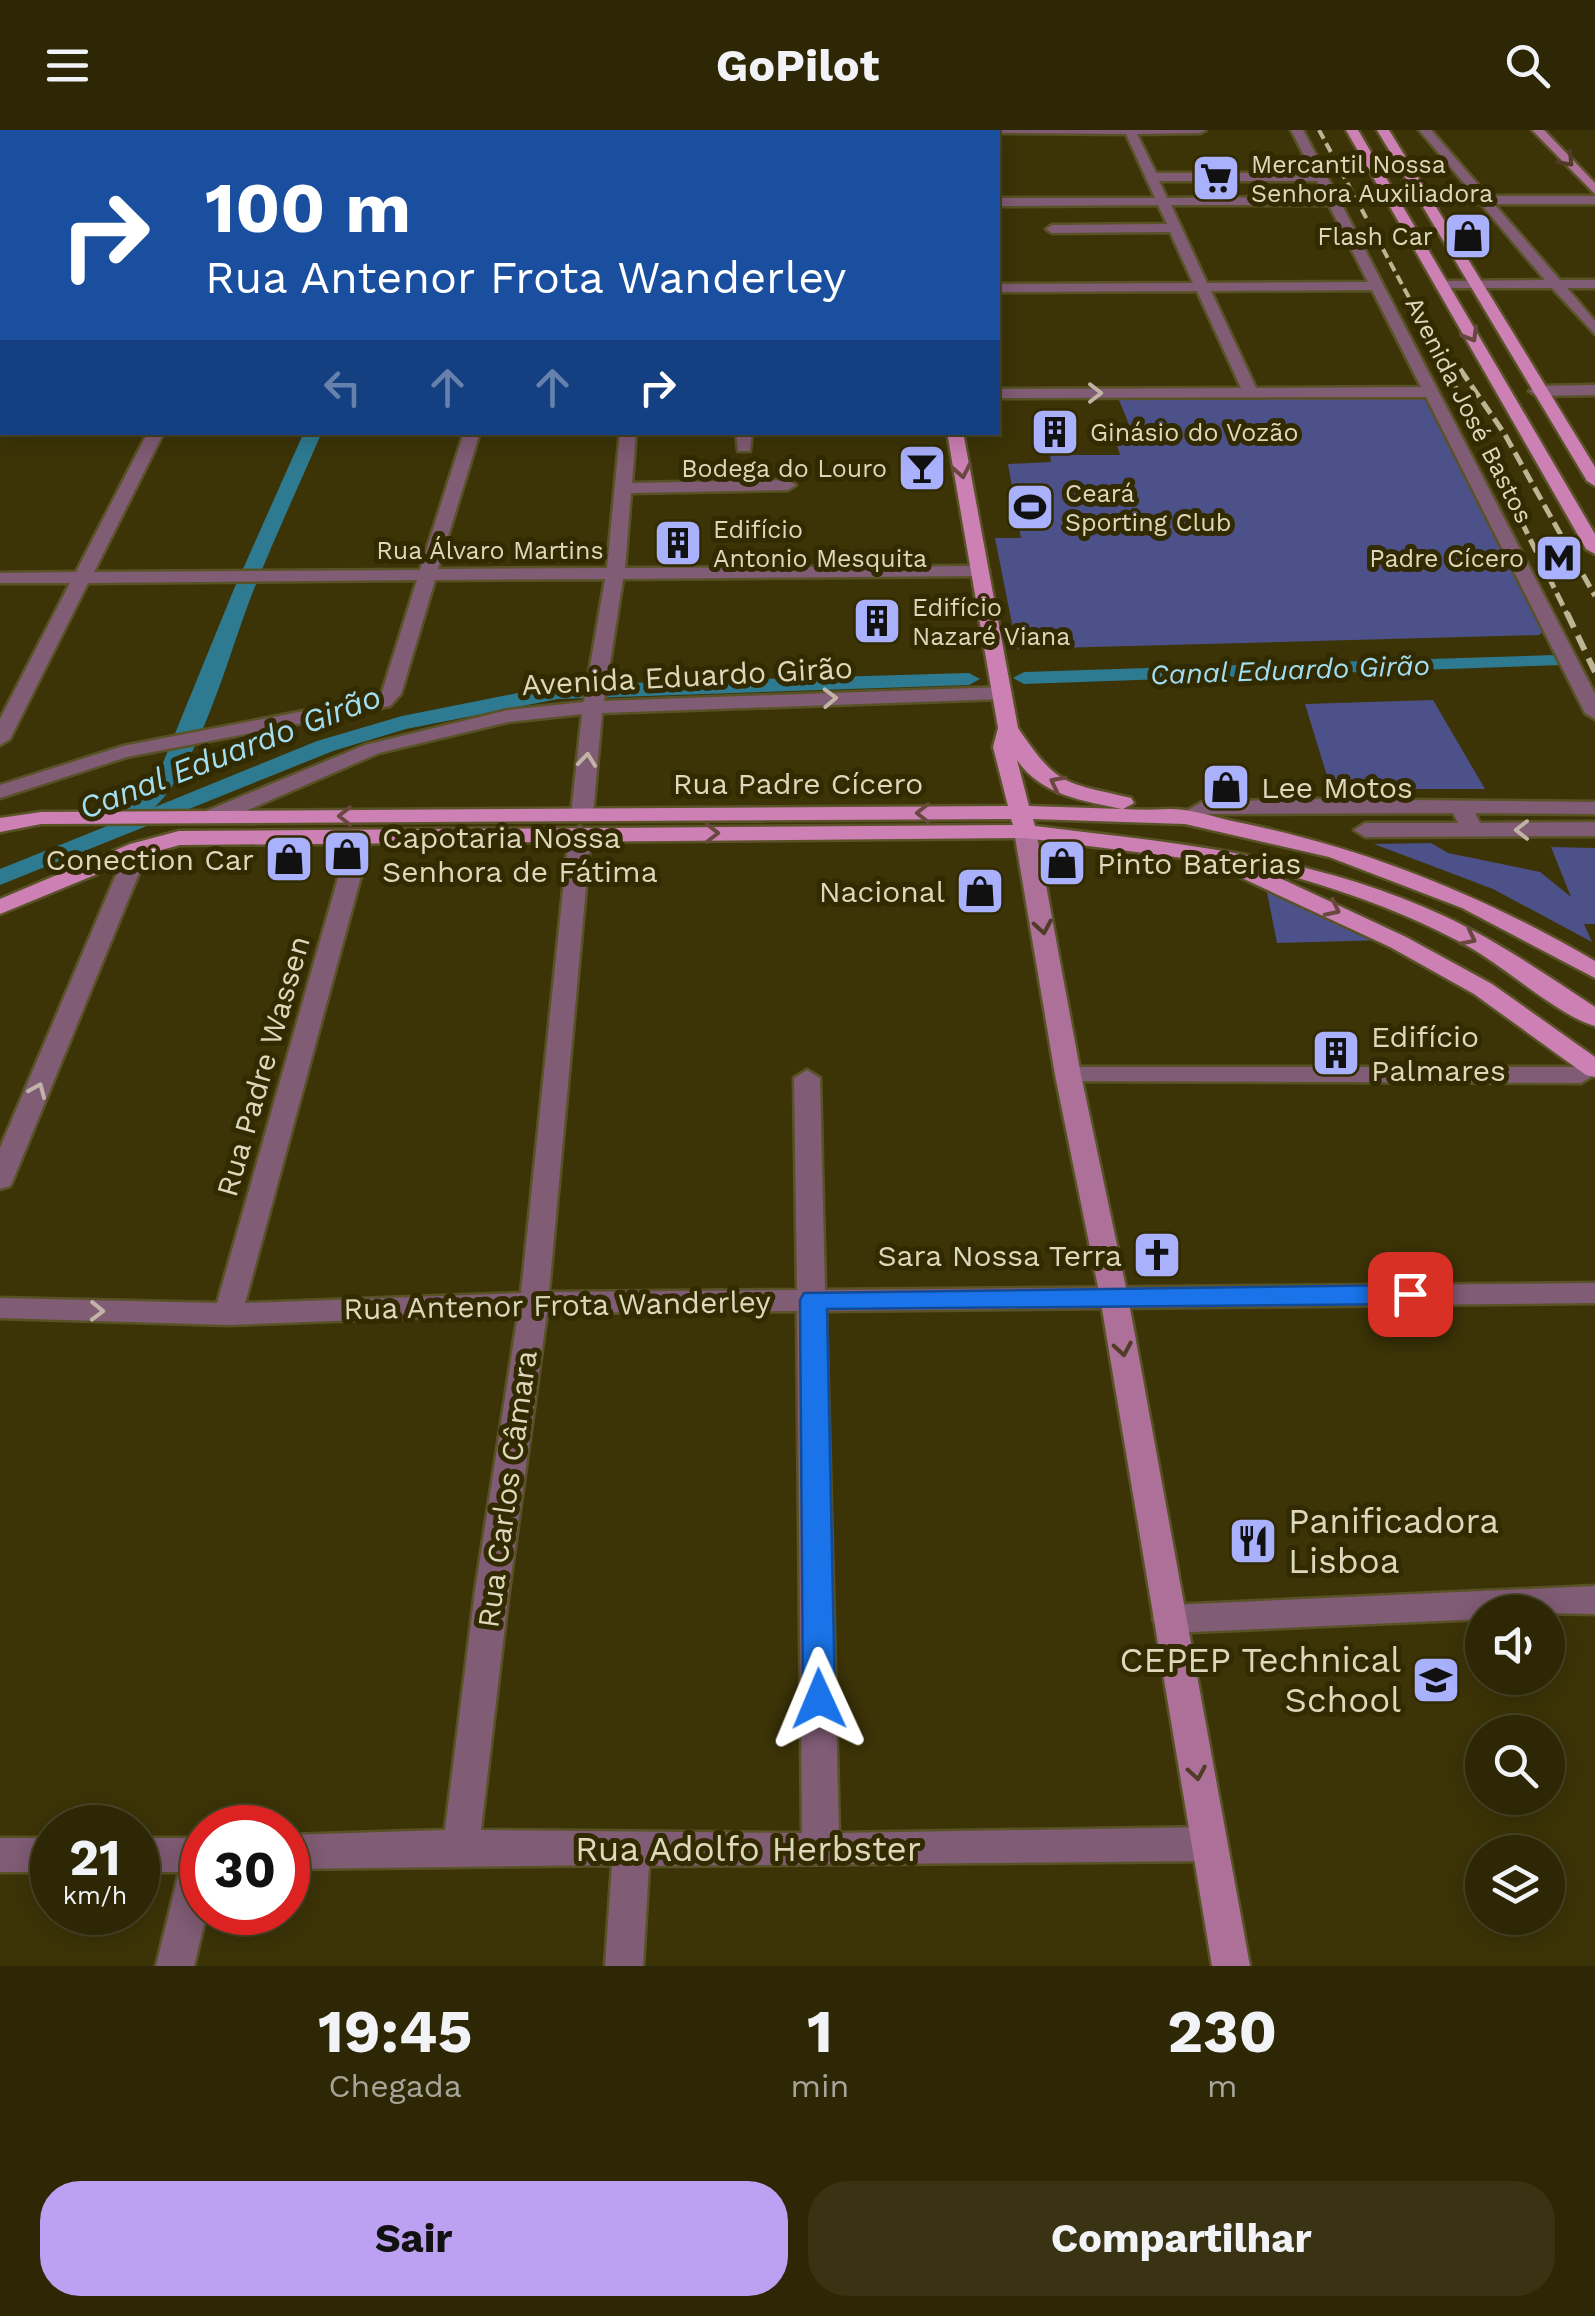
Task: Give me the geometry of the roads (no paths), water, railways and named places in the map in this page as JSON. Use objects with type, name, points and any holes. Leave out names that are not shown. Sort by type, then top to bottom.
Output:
[{"type":"main road","name":"Avenida José Bastos","points":[[1352,130],[1595,549]]},
{"type":"main road","points":[[1382,130],[1480,285],[1537,391],[1595,481]]},
{"type":"main road","points":[[1538,130],[1595,190]]},
{"type":"main road","points":[[956,435],[1008,728],[1027,760],[1049,780],[1080,794],[1338,852],[1463,900],[1595,971]]},
{"type":"main road","points":[[1008,728],[1003,748],[1023,821],[1068,1075],[1114,1297],[1231,1966]]},
{"type":"main road","name":"Rua Padre Cícero","points":[[0,825],[41,818],[212,816],[581,823],[1185,818]]},
{"type":"main road","name":"Rua Padre Cícero","points":[[1023,821],[1314,874],[1434,920],[1481,944],[1595,1018]]},
{"type":"main road","name":"Rua Padre Cícero","points":[[138,849],[179,838],[361,836],[581,823]]},
{"type":"main road","points":[[0,907],[138,849]]},
{"type":"main road","points":[[1212,856],[1398,942],[1483,989],[1588,1072]]},
{"type":"street","points":[[1131,130],[1251,393]]},
{"type":"street","points":[[1000,131],[1200,130]]},
{"type":"street","name":"Avenida José Bastos","points":[[1297,130],[1595,712]]},
{"type":"street","points":[[1425,130],[1595,330]]},
{"type":"street","points":[[1153,177],[1320,177]]},
{"type":"street","points":[[1427,200],[1595,200]]},
{"type":"street","points":[[1000,202],[1333,201]]},
{"type":"street","points":[[1052,228],[1176,228]]},
{"type":"street","points":[[1442,285],[1595,284]]},
{"type":"street","points":[[1000,288],[1377,286]]},
{"type":"street","points":[[1537,391],[1595,390]]},
{"type":"street","points":[[1000,394],[1433,392]]},
{"type":"street","points":[[0,738],[154,435]]},
{"type":"street","points":[[0,792],[80,763],[383,702],[390,694],[471,435]]},
{"type":"street","name":"Rua Carlos Câmara","points":[[462,1847],[492,1591],[534,1303],[581,823],[614,574],[628,435]]},
{"type":"street","points":[[621,488],[788,485]]},
{"type":"street","name":"Rua Álvaro Martins","points":[[0,578],[980,571]]},
{"type":"street","name":"Avenida Eduardo Girão","points":[[212,816],[372,750],[479,721],[594,704],[1002,692]]},
{"type":"street","name":"Rua Padre Cícero","points":[[1185,818],[1202,808],[1310,805],[1595,808]]},
{"type":"street","points":[[1462,808],[1472,830]]},
{"type":"street","points":[[1365,830],[1595,829]]},
{"type":"street","name":"Rua Padre Wassen","points":[[228,1314],[361,836]]},
{"type":"street","points":[[0,1180],[138,849]]},
{"type":"street","points":[[1068,1075],[1588,1072]]},
{"type":"street","points":[[807,1078],[821,1850]]},
{"type":"street","name":"Rua Antenor Frota Wanderley","points":[[0,1308],[228,1314],[534,1303],[1595,1293]]},
{"type":"street","points":[[1170,1619],[1595,1600]]},
{"type":"street","name":"Rua Adolfo Herbster","points":[[310,1851],[462,1847],[821,1850],[1210,1844]]},
{"type":"street","points":[[624,1966],[632,1850]]},
{"type":"street","points":[[0,1854],[30,1854]]},
{"type":"street","points":[[175,1966],[182,1935]]},
{"type":"waterway","points":[[128,820],[166,783],[312,435]]},
{"type":"waterway","name":"Canal Eduardo Girão","points":[[1024,678],[1555,661]]},
{"type":"waterway","name":"Canal Eduardo Girão","points":[[0,878],[325,746],[402,723],[558,692],[969,679]]},
{"type":"railway","points":[[1319,130],[1434,344]]},
{"type":"railway","points":[[1434,344],[1568,616]]},
{"type":"railway","points":[[1460,369],[1504,433],[1595,596]]},
{"type":"railway","points":[[1567,613],[1595,672]]},
{"type":"place","name":"Mercantil Nossa Senhora Auxiliadora","points":[[1216,178]]},
{"type":"place","name":"Flash Car","points":[[1468,236]]},
{"type":"place","name":"Ginásio do Vozão","points":[[1055,432]]},
{"type":"place","name":"Bodega do Louro","points":[[922,468]]},
{"type":"place","name":"Ceará Sporting Club","points":[[1030,507]]},
{"type":"place","name":"Edifício Antonio Mesquita","points":[[678,543]]},
{"type":"place","name":"Padre Cícero","points":[[1559,558]]},
{"type":"place","name":"Edifício Nazaré Viana","points":[[877,621]]},
{"type":"place","name":"Lee Motos","points":[[1226,787]]},
{"type":"place","name":"Capotaria Nossa Senhora de Fátima","points":[[347,854]]},
{"type":"place","name":"Conection Car","points":[[289,859]]},
{"type":"place","name":"Pinto Baterias","points":[[1062,863]]},
{"type":"place","name":"Nacional","points":[[980,891]]},
{"type":"place","name":"Edifício Palmares","points":[[1336,1053]]},
{"type":"place","name":"Sara Nossa Terra","points":[[1157,1255]]},
{"type":"place","name":"Panificadora Lisboa","points":[[1253,1541]]},
{"type":"place","name":"CEPEP Technical School","points":[[1436,1680]]}]
